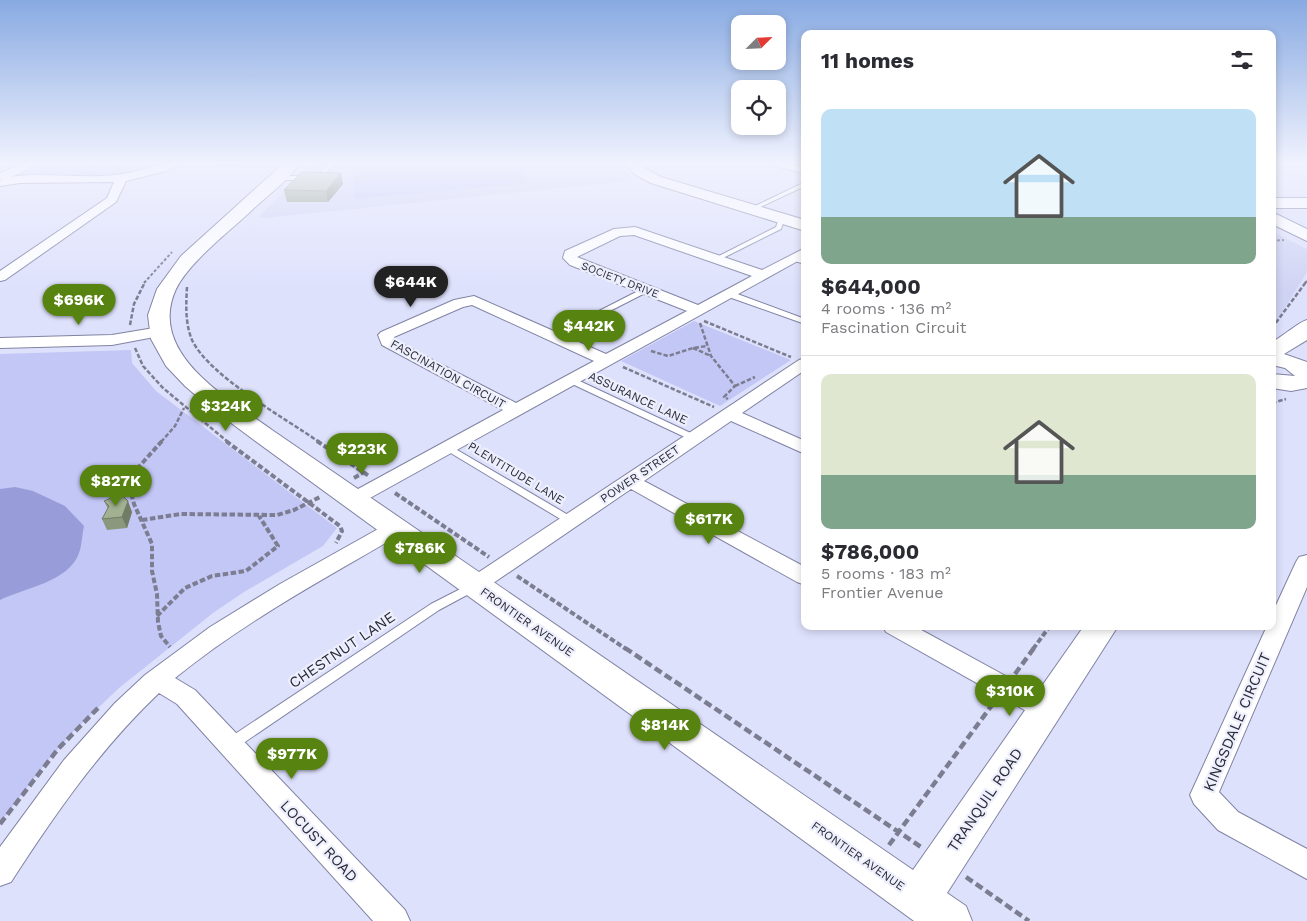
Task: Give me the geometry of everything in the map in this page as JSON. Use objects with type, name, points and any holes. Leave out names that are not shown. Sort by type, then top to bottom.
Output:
[{"type":"street","points":[[0,277],[105,205]]},
{"type":"street","name":"FRONTIER AVENUE","points":[[248,205],[178,271],[166,289],[159,312],[160,332],[166,351],[175,365],[188,378],[394,529],[934,910]]},
{"type":"street","points":[[739,205],[801,225]]},
{"type":"street","points":[[1276,208],[1294,205]]},
{"type":"street","points":[[1276,209],[1300,232]]},
{"type":"street","points":[[1276,223],[1300,232]]},
{"type":"street","name":"SOCIETY DRIVE","points":[[700,315],[647,290],[575,262],[570,258],[570,254],[614,234],[631,231],[643,233],[763,275]]},
{"type":"street","points":[[354,499],[606,360],[700,315],[729,294],[763,275],[801,258]]},
{"type":"street","name":"FASCINATION CIRCUIT","points":[[515,410],[387,342],[386,335],[459,303],[474,300],[606,360]]},
{"type":"street","points":[[0,343],[112,340],[160,332]]},
{"type":"street","points":[[1276,355],[1295,370]]},
{"type":"street","points":[[1276,360],[1295,370]]},
{"type":"street","name":"POWER STREET","points":[[475,586],[694,438],[730,407],[801,361]]},
{"type":"street","points":[[730,407],[801,446]]},
{"type":"street","points":[[630,481],[801,575]]},
{"type":"street","points":[[0,872],[60,784],[94,742],[126,708],[158,680],[251,611],[394,529]]},
{"type":"street","name":"KINGSDALE CIRCUIT","points":[[1307,562],[1204,795],[1228,821],[1307,865]]},
{"type":"street","points":[[901,630],[1046,710]]},
{"type":"street","name":"TRANQUIL ROAD","points":[[934,910],[944,862],[1099,630]]},
{"type":"street","name":"LOCUST ROAD","points":[[158,680],[186,697],[394,921]]},
{"type":"lane","points":[[752,209],[761,205]]},
{"type":"lane","points":[[717,259],[779,228],[782,218]]},
{"type":"lane","points":[[554,336],[647,290]]},
{"type":"lane","points":[[729,294],[801,321]]},
{"type":"lane","name":"ASSURANCE LANE","points":[[571,380],[694,438]]},
{"type":"lane","name":"PLENTITUDE LANE","points":[[447,447],[571,521]]},
{"type":"lane","name":"CHESTNUT LANE","points":[[230,744],[435,607],[475,586]]},
{"type":"path","points":[[1276,322],[1307,281]]},
{"type":"path","points":[[188,283],[186,320],[196,349],[224,377],[1029,921]]},
{"type":"path","points":[[730,407],[724,397],[735,386],[711,356],[700,321],[700,315],[801,361]]},
{"type":"path","points":[[645,354],[650,351],[668,356],[693,348],[707,346]]},
{"type":"path","points":[[135,348],[135,356],[140,364],[166,394],[340,526],[342,532],[333,546]]},
{"type":"path","points":[[693,348],[711,356]]},
{"type":"path","points":[[606,360],[730,407]]},
{"type":"path","points":[[625,367],[629,364]]},
{"type":"path","points":[[1276,397],[1295,370]]},
{"type":"path","points":[[178,641],[169,648],[159,633],[156,582],[152,570],[152,545],[142,520],[131,500],[129,490],[143,458],[183,416],[184,408]]},
{"type":"path","points":[[340,464],[347,460]]},
{"type":"path","points":[[142,520],[181,514],[277,515],[310,503]]},
{"type":"path","points":[[157,616],[185,588],[212,576],[246,571],[271,553],[278,546],[273,534],[264,526],[258,516]]},
{"type":"path","points":[[874,868],[897,832],[1047,630]]},
{"type":"path","points":[[0,824],[51,758],[105,701]]},
{"type":"shaded area","points":[[270,205],[393,205],[265,218],[259,216]]},
{"type":"shaded area","points":[[1276,234],[1307,249],[1307,272],[1276,322]]},
{"type":"shaded area","points":[[694,321],[791,360],[720,406],[621,361]]},
{"type":"shaded area","points":[[131,350],[132,363],[156,391],[337,528],[323,546],[244,592],[213,613],[119,688],[74,731],[49,759],[0,823],[0,354]]},
{"type":"shaded area","points":[[15,487],[33,491],[65,506],[84,526],[79,553],[74,563],[66,571],[45,583],[0,600],[0,489]]},
{"type":"building","points":[[121,494],[128,501],[122,517],[102,519],[109,506],[104,501]]}]
